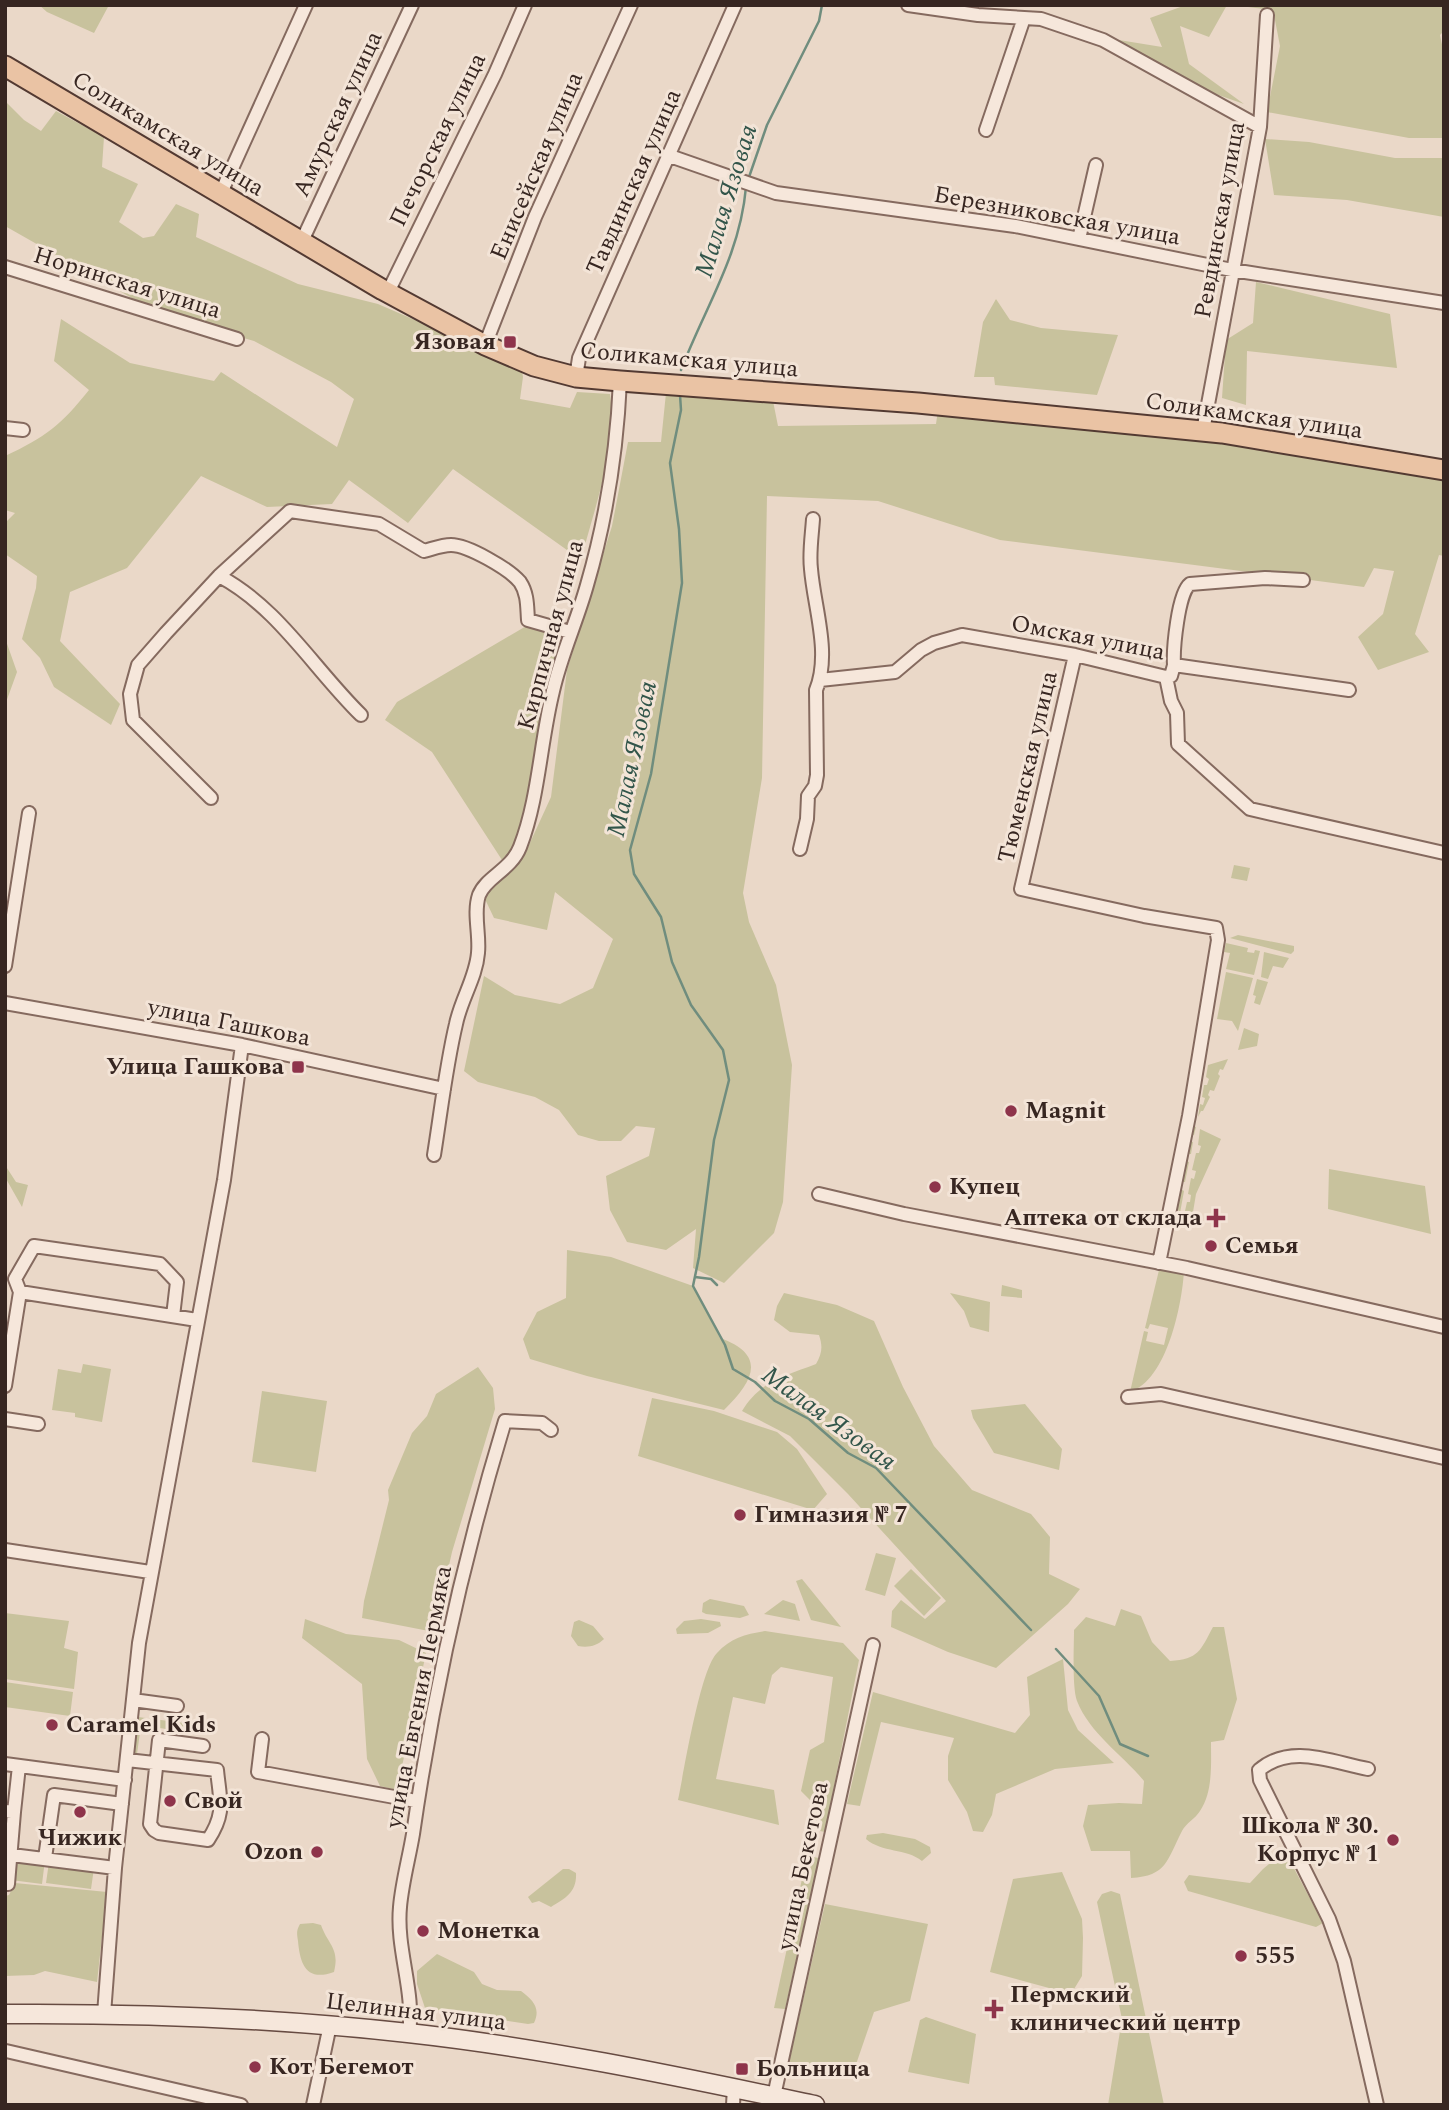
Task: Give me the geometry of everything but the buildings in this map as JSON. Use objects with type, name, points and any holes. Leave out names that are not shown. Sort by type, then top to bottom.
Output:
[{"type":"main road","name":"Соликамская улица","points":[[5,66],[388,292],[485,345],[534,366],[576,377],[918,403],[1203,431],[1444,470]]},
{"type":"main road","name":"Целинная улица","points":[[5,2014],[104,2014],[330,2025],[409,2033],[593,2061],[734,2096],[774,2096],[815,2105]]},
{"type":"street","points":[[220,195],[306,5]]},
{"type":"street","name":"Амурская улица","points":[[302,241],[412,5]]},
{"type":"street","name":"Печорская улица","points":[[388,292],[495,74],[525,5]]},
{"type":"street","name":"Енисейская улица","points":[[485,345],[535,217],[631,5]]},
{"type":"street","name":"Тавдинская улица","points":[[576,377],[579,358],[735,5]]},
{"type":"street","points":[[908,5],[978,15],[1041,19],[1103,40],[1260,127]]},
{"type":"street","name":"Ревдинская улица","points":[[1203,431],[1260,127],[1267,15]]},
{"type":"street","points":[[986,130],[1024,18]]},
{"type":"street","name":"Березниковская улица","points":[[667,155],[776,193],[1015,226],[1233,270],[1444,303]]},
{"type":"street","points":[[1079,239],[1096,166]]},
{"type":"street","name":"Норинская улица","points":[[5,267],[237,339]]},
{"type":"street","name":"Кирпичная улица","points":[[444,1089],[456,1021],[474,975],[478,953],[479,895],[485,884],[509,866],[529,822],[552,692],[587,588],[600,532],[619,412],[620,381]]},
{"type":"street","points":[[5,428],[23,430]]},
{"type":"street","points":[[211,798],[133,720],[130,694],[138,665],[219,576],[290,511],[379,524],[424,551],[453,545],[475,552],[505,569],[519,581],[527,596],[528,620],[570,632]]},
{"type":"street","points":[[800,849],[807,819],[808,796],[817,775],[816,690],[820,680],[822,654],[811,566],[813,519]]},
{"type":"street","points":[[219,576],[242,588],[297,642],[336,690],[361,715]]},
{"type":"street","points":[[1174,665],[1174,635],[1183,592],[1190,584],[1265,578],[1303,580]]},
{"type":"street","name":"Омская улица","points":[[820,680],[895,672],[921,650],[934,643],[962,635],[1075,655],[1166,677],[1171,676],[1174,665],[1349,690]]},
{"type":"street","name":"Тюменская улица","points":[[1075,655],[1021,889],[1144,916],[1216,928],[1218,940],[1159,1263]]},
{"type":"street","points":[[1166,677],[1171,701],[1177,713],[1178,744],[1250,809],[1444,853]]},
{"type":"street","points":[[5,963],[29,813]]},
{"type":"street","name":"улица Гашкова","points":[[5,1003],[242,1045],[444,1089]]},
{"type":"street","points":[[104,2014],[122,1804],[150,1572],[224,1180],[242,1045]]},
{"type":"street","points":[[434,1155],[444,1089]]},
{"type":"street","points":[[819,1194],[904,1214],[1159,1263],[1444,1327]]},
{"type":"street","points":[[5,1386],[20,1292],[15,1279],[34,1245],[160,1264],[177,1282],[173,1316]]},
{"type":"street","points":[[20,1292],[197,1320]]},
{"type":"street","points":[[1128,1397],[1161,1394],[1444,1458]]},
{"type":"street","points":[[5,1419],[38,1424]]},
{"type":"street","name":"улица Евгения Пермяка","points":[[409,2033],[412,2013],[399,1938],[400,1906],[416,1801],[474,1528],[505,1421],[542,1423],[551,1430]]},
{"type":"street","points":[[5,1549],[150,1572]]},
{"type":"street","name":"улица Бекетова","points":[[774,2096],[873,1644]]},
{"type":"street","points":[[133,1700],[177,1706]]},
{"type":"street","points":[[262,1739],[258,1772],[416,1801]]},
{"type":"street","points":[[127,1760],[155,1763],[217,1770],[221,1805],[219,1824],[208,1840],[159,1833],[150,1824],[155,1763],[159,1741],[203,1745]]},
{"type":"street","points":[[1368,1769],[1297,1754],[1282,1756],[1259,1770],[1260,1780],[1329,1919],[1344,1961],[1377,2105]]},
{"type":"street","points":[[5,1764],[125,1780]]},
{"type":"street","points":[[5,1884],[8,1884],[12,1854],[10,1811],[19,1766]]},
{"type":"street","points":[[45,1858],[54,1795],[122,1804]]},
{"type":"street","points":[[12,1854],[116,1868]]},
{"type":"street","points":[[313,2105],[330,2025]]},
{"type":"street","points":[[6,2051],[241,2105]]},
{"type":"shaded area","points":[[39,5],[109,5],[94,33],[47,12]]},
{"type":"shaded area","points":[[1186,5],[1227,5],[1209,37],[1180,26],[1189,64],[1244,104],[1162,71],[1132,52],[1119,40],[1162,47],[1150,18]]},
{"type":"shaded area","points":[[1232,5],[1444,5],[1444,31],[1440,35],[1444,54],[1444,138],[1409,138],[1267,112],[1280,46],[1273,10]]},
{"type":"shaded area","points":[[5,101],[24,120],[41,131],[56,111],[104,137],[102,167],[138,184],[119,222],[143,238],[154,236],[176,204],[199,214],[196,237],[298,284],[378,304],[521,366],[523,377],[520,399],[570,408],[577,392],[610,394],[612,415],[608,457],[581,560],[453,469],[408,523],[349,480],[332,504],[267,507],[201,476],[127,568],[70,592],[60,641],[120,704],[111,725],[54,687],[40,658],[22,639],[37,576],[5,554],[5,523],[15,513],[5,510],[5,456],[52,429],[89,390],[54,361],[61,319],[130,363],[214,381],[221,372],[337,447],[354,399],[331,382],[254,341],[160,314],[5,226]]},
{"type":"shaded area","points":[[1265,139],[1309,142],[1395,158],[1444,158],[1444,217],[1347,200],[1274,195]]},
{"type":"shaded area","points":[[1256,282],[1390,314],[1397,368],[1247,351],[1246,405],[1222,398],[1226,340],[1253,323]]},
{"type":"shaded area","points":[[996,299],[1010,320],[1041,328],[1118,335],[1097,395],[995,385],[994,377],[974,377],[983,322]]},
{"type":"shaded area","points":[[666,393],[772,396],[778,426],[936,424],[938,410],[1204,438],[1444,479],[1444,556],[1439,555],[1415,634],[1429,652],[1378,670],[1358,637],[1383,614],[1394,571],[1374,568],[1364,587],[1000,540],[878,501],[767,496],[762,778],[743,893],[749,922],[776,985],[792,1065],[783,1202],[774,1233],[724,1283],[693,1268],[696,1229],[666,1250],[627,1242],[610,1210],[606,1176],[649,1156],[655,1128],[636,1126],[621,1141],[599,1141],[578,1135],[559,1110],[535,1097],[478,1082],[464,1071],[484,976],[515,995],[560,1004],[593,988],[613,939],[555,892],[547,930],[494,918],[484,897],[523,858],[551,797],[567,670],[612,526],[628,442],[661,442]]},
{"type":"shaded area","points":[[528,625],[561,635],[549,681],[526,820],[516,848],[502,860],[432,752],[385,720],[397,702]]},
{"type":"shaded area","points":[[5,638],[17,672],[5,705]]},
{"type":"shaded area","points":[[1234,865],[1250,868],[1247,881],[1231,878]]},
{"type":"shaded area","points":[[1238,935],[1294,946],[1294,951],[1291,954],[1230,938]]},
{"type":"shaded area","points":[[1226,943],[1248,948],[1247,952],[1260,951],[1254,975],[1226,969],[1230,953],[1224,952]]},
{"type":"shaded area","points":[[1264,952],[1289,958],[1283,968],[1273,966],[1268,979],[1261,977]]},
{"type":"shaded area","points":[[1226,972],[1253,978],[1238,1031],[1232,1021],[1217,1019]]},
{"type":"shaded area","points":[[1257,979],[1268,982],[1260,1005],[1254,1003],[1256,996],[1253,995]]},
{"type":"shaded area","points":[[1244,1028],[1259,1034],[1257,1046],[1238,1050]]},
{"type":"shaded area","points":[[1228,1059],[1223,1070],[1220,1069],[1214,1091],[1210,1090],[1210,1097],[1198,1117],[1200,1104],[1203,1105],[1205,1098],[1202,1097],[1204,1085],[1207,1085],[1209,1079],[1206,1077],[1208,1065]]},
{"type":"shaded area","points":[[1190,1124],[1196,1127],[1194,1135],[1191,1135],[1190,1141],[1193,1142],[1191,1154],[1188,1154],[1186,1161],[1189,1162],[1185,1182],[1182,1182],[1181,1189],[1184,1191],[1180,1213],[1175,1205]]},
{"type":"shaded area","points":[[1200,1129],[1221,1139],[1196,1194],[1190,1230],[1183,1220],[1187,1202],[1190,1202],[1191,1195],[1188,1194],[1191,1178],[1194,1179],[1196,1171],[1192,1170],[1196,1153],[1199,1153],[1201,1146],[1198,1145]]},
{"type":"shaded area","points":[[5,1165],[16,1182],[28,1185],[22,1207],[5,1177]]},
{"type":"shaded area","points":[[1329,1169],[1425,1186],[1431,1234],[1328,1209]]},
{"type":"shaded area","points":[[567,1250],[611,1257],[693,1286],[720,1338],[745,1352],[750,1361],[748,1379],[734,1400],[724,1410],[530,1359],[523,1339],[537,1312],[566,1298]]},
{"type":"shaded area","points":[[1160,1266],[1184,1271],[1176,1321],[1154,1373],[1143,1385],[1130,1392],[1144,1331],[1148,1332],[1146,1341],[1164,1345],[1168,1328],[1150,1324],[1148,1329],[1145,1328]]},
{"type":"shaded area","points":[[1002,1285],[1022,1290],[1022,1298],[1001,1296]]},
{"type":"shaded area","points":[[784,1293],[837,1305],[874,1321],[903,1387],[934,1446],[972,1490],[1031,1514],[1050,1537],[1049,1574],[1080,1589],[1068,1604],[996,1668],[948,1652],[891,1627],[892,1611],[901,1600],[925,1619],[946,1601],[848,1494],[790,1436],[742,1411],[765,1386],[816,1364],[820,1357],[819,1335],[790,1332],[774,1320]]},
{"type":"shaded area","points":[[950,1293],[990,1302],[989,1332],[970,1327],[964,1311]]},
{"type":"shaded area","points":[[83,1364],[111,1369],[102,1422],[75,1417],[75,1413],[52,1410],[58,1369],[81,1373]]},
{"type":"shaded area","points":[[478,1367],[493,1388],[495,1409],[452,1552],[434,1632],[362,1618],[389,1500],[388,1490],[412,1433],[427,1416],[436,1394]]},
{"type":"shaded area","points":[[262,1391],[327,1401],[316,1472],[252,1462]]},
{"type":"shaded area","points":[[652,1398],[714,1411],[777,1432],[797,1449],[827,1494],[813,1510],[638,1456]]},
{"type":"shaded area","points":[[1025,1404],[1062,1449],[1059,1470],[994,1453],[971,1410]]},
{"type":"shaded area","points":[[876,1553],[896,1558],[885,1596],[865,1590]]},
{"type":"shaded area","points":[[911,1569],[941,1598],[924,1616],[894,1586]]},
{"type":"shaded area","points":[[802,1579],[841,1627],[811,1620],[796,1581]]},
{"type":"shaded area","points":[[710,1599],[744,1606],[749,1615],[740,1618],[706,1614],[702,1612],[703,1603]]},
{"type":"shaded area","points":[[783,1600],[795,1604],[800,1621],[764,1614]]},
{"type":"shaded area","points":[[1121,1609],[1141,1616],[1152,1642],[1170,1661],[1193,1656],[1213,1627],[1224,1627],[1237,1699],[1224,1740],[1211,1742],[1209,1787],[1200,1811],[1184,1828],[1169,1858],[1159,1870],[1143,1877],[1131,1878],[1130,1851],[1091,1851],[1083,1826],[1088,1805],[1142,1804],[1144,1781],[1090,1724],[1077,1701],[1074,1677],[1074,1630],[1086,1617],[1115,1626]]},
{"type":"shaded area","points":[[5,1613],[69,1621],[64,1648],[78,1652],[74,1689],[5,1679]]},
{"type":"shaded area","points":[[305,1619],[346,1634],[399,1640],[426,1653],[397,1790],[380,1786],[367,1759],[362,1684],[302,1638]]},
{"type":"shaded area","points":[[701,1619],[720,1622],[721,1626],[708,1633],[677,1634],[676,1629],[684,1621]]},
{"type":"shaded area","points":[[579,1620],[593,1626],[604,1639],[592,1646],[578,1646],[571,1636],[574,1622]]},
{"type":"shaded area","points":[[765,1631],[843,1643],[859,1660],[825,1832],[815,1830],[812,1802],[801,1791],[810,1750],[824,1742],[833,1677],[781,1667],[772,1675],[765,1704],[733,1697],[716,1779],[774,1790],[779,1825],[678,1800],[699,1700],[711,1663],[717,1653],[733,1640]]},
{"type":"shaded area","points":[[1063,1659],[1068,1710],[1078,1730],[1114,1763],[1055,1769],[996,1794],[992,1815],[983,1832],[973,1831],[967,1812],[948,1780],[948,1756],[954,1738],[881,1722],[860,1806],[847,1804],[873,1692],[1015,1733],[1030,1715],[1027,1677]]},
{"type":"shaded area","points":[[5,1682],[73,1692],[70,1716],[5,1707]]},
{"type":"shaded area","points":[[138,1717],[184,1723],[191,1733],[141,1725],[137,1754],[132,1753]]},
{"type":"shaded area","points":[[883,1833],[915,1839],[930,1847],[931,1853],[922,1861],[909,1854],[879,1847],[866,1839],[867,1835]]},
{"type":"shaded area","points":[[807,1856],[819,1858],[785,2009],[774,2008]]},
{"type":"shaded area","points":[[14,1857],[45,1860],[42,1884],[11,1880]]},
{"type":"shaded area","points":[[1276,1858],[1289,1859],[1323,1923],[1316,1927],[1188,1891],[1184,1882],[1189,1875],[1250,1883]]},
{"type":"shaded area","points":[[49,1862],[94,1868],[91,1889],[46,1883]]},
{"type":"shaded area","points":[[563,1869],[576,1873],[575,1885],[569,1894],[551,1907],[539,1901],[532,1903],[528,1897]]},
{"type":"shaded area","points":[[1062,1872],[1082,1919],[1082,1976],[1071,1994],[990,1972],[1013,1879]]},
{"type":"shaded area","points":[[15,1883],[107,1892],[97,1982],[45,1971],[34,1975],[5,1976],[5,1896],[9,1895]]},
{"type":"shaded area","points":[[1111,1891],[1120,1894],[1164,2105],[1108,2105],[1122,2019],[1097,1902],[1102,1894]]},
{"type":"shaded area","points":[[825,1904],[928,1924],[910,2001],[874,2012],[852,2076],[789,2062]]},
{"type":"shaded area","points":[[300,1924],[321,1925],[332,1947],[335,1957],[334,1972],[317,1975],[311,1973],[303,1964],[297,1931]]},
{"type":"shaded area","points":[[437,1954],[474,1972],[482,1984],[497,1990],[521,1991],[535,2005],[537,2013],[534,2023],[425,2008],[417,1984],[417,1971]]},
{"type":"shaded area","points":[[926,2017],[976,2034],[969,2084],[908,2072],[920,2020]]},
{"type":"waterway","name":"Малая Язовая","points":[[748,180],[767,125],[819,21],[822,5]]},
{"type":"waterway","name":"Малая Язовая","points":[[681,370],[729,259],[737,236],[746,187]]},
{"type":"waterway","name":"Малая Язовая","points":[[680,395],[681,410],[670,463],[679,529],[682,583],[651,774],[630,850],[634,874],[661,917],[672,962],[691,1005],[723,1050],[729,1080],[714,1140],[693,1286],[725,1345],[733,1369],[755,1382],[775,1401],[809,1419],[848,1453],[876,1468],[1031,1630]]},
{"type":"waterway","name":"Малая Язовая","points":[[695,1277],[711,1279],[717,1285]]},
{"type":"waterway","points":[[1056,1649],[1099,1696],[1120,1744],[1148,1756]]},
{"type":"place","name":"Язовая","points":[[510,342]]},
{"type":"place","name":"Улица Гашкова","points":[[298,1067]]},
{"type":"place","name":"Magnit","points":[[1011,1111]]},
{"type":"place","name":"Купец","points":[[935,1187]]},
{"type":"place","name":"Аптека от склада","points":[[1216,1218]]},
{"type":"place","name":"Семья","points":[[1211,1246]]},
{"type":"place","name":"Гимназия № 7","points":[[740,1515]]},
{"type":"place","name":"Caramel Kids","points":[[52,1725]]},
{"type":"place","name":"Свой","points":[[170,1801]]},
{"type":"place","name":"Чижик","points":[[80,1812]]},
{"type":"place","name":"Школа № 30. Корпус № 1","points":[[1393,1840]]},
{"type":"place","name":"Ozon","points":[[317,1852]]},
{"type":"place","name":"Монетка","points":[[423,1931]]},
{"type":"place","name":"555","points":[[1241,1956]]},
{"type":"place","name":"Пермский клинический центр","points":[[994,2009]]},
{"type":"place","name":"Кот Бегемот","points":[[255,2067]]},
{"type":"place","name":"Больница","points":[[742,2069]]}]
